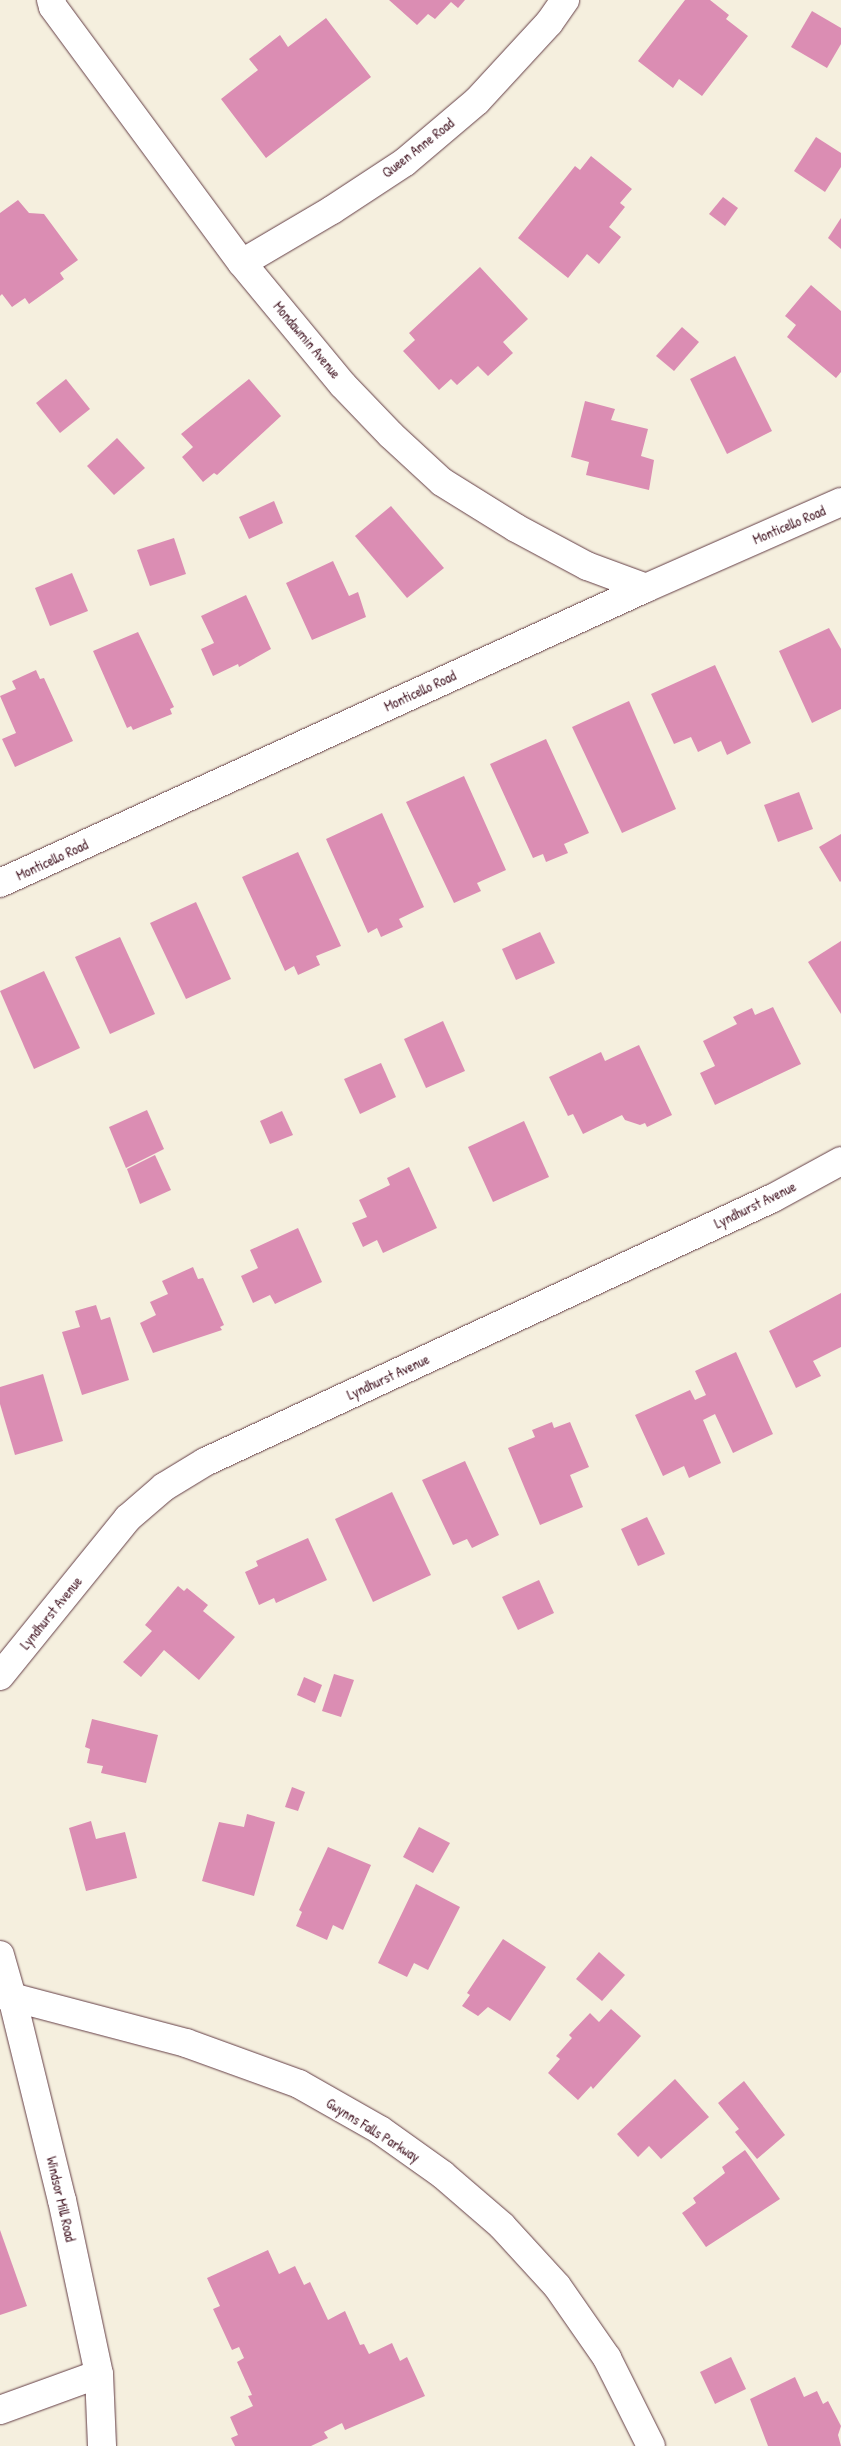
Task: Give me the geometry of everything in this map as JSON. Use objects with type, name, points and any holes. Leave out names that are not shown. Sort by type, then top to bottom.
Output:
[{"type":"street","name":"Queen Anne Road","points":[[242,263],[332,210],[405,162],[477,101],[548,23],[565,0]]},
{"type":"street","name":"Mondawmin Avenue","points":[[54,2],[242,263],[343,385],[390,435],[442,482],[516,528],[587,566],[646,588]]},
{"type":"street","name":"Monticello Road","points":[[0,883],[646,588],[841,502]]},
{"type":"street","name":"Lyndhurst Avenue","points":[[0,1676],[128,1518],[164,1487],[205,1462],[773,1198],[841,1161]]},
{"type":"street","name":"Windsor Mill Road","points":[[0,1955],[6,1996],[62,2200],[99,2374],[102,2446]]},
{"type":"street","name":"Gwynns Falls Parkway","points":[[6,1996],[186,2043],[299,2084],[380,2130],[443,2175],[502,2226],[557,2286],[606,2358],[639,2434],[651,2446]]},
{"type":"street","points":[[0,2410],[99,2374]]},
{"type":"building","points":[[389,0],[465,0],[458,8],[451,2],[435,19],[428,14],[417,25]]},
{"type":"building","points":[[685,0],[710,0],[729,15],[726,19],[748,36],[702,96],[679,79],[673,88],[638,61]]},
{"type":"building","points":[[812,11],[841,28],[841,44],[827,68],[791,47]]},
{"type":"building","points":[[326,18],[371,77],[266,158],[221,99],[258,70],[249,59],[280,35],[288,47]]},
{"type":"building","points":[[816,137],[841,153],[841,167],[825,192],[794,171]]},
{"type":"building","points":[[591,156],[632,189],[620,203],[625,207],[609,227],[621,237],[599,264],[587,254],[568,278],[518,238],[575,166],[580,170]]},
{"type":"building","points":[[723,197],[738,208],[725,226],[709,214]]},
{"type":"building","points":[[18,200],[29,213],[44,214],[78,260],[60,273],[64,279],[29,304],[25,298],[12,307],[2,294],[0,296],[0,213]]},
{"type":"building","points":[[841,218],[841,249],[828,238]]},
{"type":"building","points":[[480,267],[528,319],[503,342],[513,353],[488,376],[478,366],[457,385],[451,379],[439,390],[403,351],[415,340],[409,333]]},
{"type":"building","points":[[811,285],[841,311],[841,372],[836,378],[787,337],[796,325],[785,316]]},
{"type":"building","points":[[682,327],[699,342],[674,371],[656,356]]},
{"type":"building","points":[[735,356],[772,431],[727,454],[690,379]]},
{"type":"building","points":[[66,379],[90,409],[60,433],[36,403]]},
{"type":"building","points":[[249,379],[281,416],[217,475],[214,473],[203,482],[182,457],[193,447],[181,434]]},
{"type":"building","points":[[585,401],[615,409],[611,420],[648,429],[641,456],[654,460],[649,490],[586,475],[589,462],[571,457]]},
{"type":"building","points":[[117,438],[145,468],[114,495],[87,466]]},
{"type":"building","points":[[274,501],[283,523],[249,539],[239,517]]},
{"type":"building","points":[[391,506],[444,568],[407,598],[355,536]]},
{"type":"building","points":[[174,538],[186,574],[150,586],[137,550]]},
{"type":"building","points":[[333,561],[349,596],[358,592],[366,617],[312,640],[286,583]]},
{"type":"building","points":[[72,573],[88,611],[50,626],[35,588]]},
{"type":"building","points":[[246,595],[271,649],[239,667],[238,664],[213,676],[201,649],[214,643],[201,616]]},
{"type":"building","points":[[829,628],[841,649],[841,709],[812,723],[779,651]]},
{"type":"building","points":[[138,632],[174,707],[170,709],[172,714],[133,730],[131,726],[127,728],[93,651]]},
{"type":"building","points":[[715,665],[751,743],[727,755],[721,741],[698,752],[691,737],[674,744],[651,694]]},
{"type":"building","points":[[36,670],[40,679],[44,678],[73,741],[15,767],[2,739],[16,733],[0,696],[16,689],[12,681]]},
{"type":"building","points":[[629,701],[676,809],[622,833],[572,727]]},
{"type":"building","points":[[546,739],[589,833],[564,844],[568,853],[546,862],[543,854],[533,858],[490,764]]},
{"type":"building","points":[[464,776],[506,870],[477,883],[481,891],[454,903],[406,802]]},
{"type":"building","points":[[799,792],[813,829],[778,842],[764,805]]},
{"type":"building","points":[[382,813],[424,907],[399,919],[403,927],[381,937],[377,928],[368,933],[326,839]]},
{"type":"building","points":[[841,834],[841,881],[840,882],[819,847]]},
{"type":"building","points":[[298,852],[341,946],[316,956],[320,965],[298,975],[294,966],[285,971],[242,877]]},
{"type":"building","points":[[196,902],[231,979],[186,999],[150,923]]},
{"type":"building","points":[[540,932],[555,963],[516,980],[502,949]]},
{"type":"building","points":[[120,937],[155,1014],[110,1034],[75,957]]},
{"type":"building","points":[[841,941],[841,1014],[808,962]]},
{"type":"building","points":[[44,971],[80,1048],[34,1069],[0,991]]},
{"type":"building","points":[[773,1007],[801,1064],[715,1105],[700,1073],[715,1066],[703,1041],[737,1024],[733,1017],[752,1008],[755,1015]]},
{"type":"building","points":[[443,1021],[465,1071],[426,1088],[404,1039]]},
{"type":"building","points":[[639,1045],[672,1115],[647,1127],[645,1123],[640,1125],[625,1120],[622,1115],[583,1134],[573,1114],[568,1116],[549,1077],[601,1052],[605,1061]]},
{"type":"building","points":[[381,1063],[396,1097],[360,1114],[344,1079]]},
{"type":"building","points":[[147,1110],[164,1149],[126,1168],[109,1127]]},
{"type":"building","points":[[282,1111],[293,1135],[270,1144],[260,1121]]},
{"type":"building","points":[[524,1121],[549,1177],[493,1202],[468,1147]]},
{"type":"building","points":[[155,1155],[171,1190],[140,1204],[127,1169]]},
{"type":"building","points":[[409,1167],[437,1228],[383,1253],[377,1240],[363,1247],[352,1223],[367,1217],[359,1200],[390,1185],[387,1178]]},
{"type":"building","points":[[298,1228],[322,1282],[275,1304],[270,1295],[253,1303],[241,1276],[258,1268],[250,1250]]},
{"type":"building","points":[[193,1267],[198,1279],[203,1278],[224,1325],[220,1327],[222,1330],[153,1353],[140,1323],[156,1315],[150,1302],[168,1294],[162,1281]]},
{"type":"building","points":[[841,1293],[841,1347],[813,1361],[821,1376],[796,1388],[769,1331]]},
{"type":"building","points":[[96,1305],[101,1320],[110,1317],[129,1380],[82,1395],[62,1332],[80,1327],[75,1311]]},
{"type":"building","points":[[736,1352],[773,1434],[733,1453],[715,1414],[703,1420],[721,1463],[689,1478],[684,1466],[663,1476],[635,1415],[690,1390],[695,1400],[706,1395],[695,1371]]},
{"type":"building","points":[[43,1374],[63,1441],[15,1455],[0,1404],[0,1387]]},
{"type":"building","points":[[552,1422],[554,1428],[570,1422],[589,1467],[570,1475],[583,1507],[540,1525],[508,1448],[535,1437],[532,1430]]},
{"type":"building","points":[[465,1461],[499,1535],[472,1548],[467,1539],[453,1545],[422,1480]]},
{"type":"building","points":[[392,1492],[431,1575],[373,1602],[335,1519]]},
{"type":"building","points":[[647,1517],[665,1554],[638,1566],[621,1529]]},
{"type":"building","points":[[308,1538],[327,1580],[276,1603],[274,1598],[259,1605],[245,1572],[258,1566],[256,1561]]},
{"type":"building","points":[[539,1580],[554,1613],[518,1630],[502,1597]]},
{"type":"building","points":[[178,1586],[184,1591],[187,1588],[208,1605],[203,1611],[235,1637],[199,1680],[164,1650],[141,1677],[123,1662],[152,1631],[145,1625]]},
{"type":"building","points":[[334,1674],[354,1680],[341,1717],[322,1711]]},
{"type":"building","points":[[304,1677],[322,1685],[315,1703],[297,1695]]},
{"type":"building","points":[[92,1719],[158,1735],[146,1783],[101,1773],[103,1766],[87,1763],[90,1749],[85,1747]]},
{"type":"building","points":[[292,1787],[305,1792],[298,1811],[285,1807]]},
{"type":"building","points":[[247,1814],[275,1822],[254,1896],[202,1881],[219,1822],[244,1827]]},
{"type":"building","points":[[91,1821],[96,1839],[125,1832],[137,1878],[86,1891],[69,1828]]},
{"type":"building","points":[[419,1827],[450,1843],[433,1873],[403,1857]]},
{"type":"building","points":[[328,1847],[371,1865],[343,1930],[333,1925],[327,1940],[296,1926],[302,1912],[299,1910]]},
{"type":"building","points":[[416,1884],[460,1907],[428,1970],[414,1963],[407,1977],[378,1963]]},
{"type":"building","points":[[503,1939],[546,1967],[510,2021],[488,2007],[478,2016],[462,2006],[470,1995],[467,1993]]},
{"type":"building","points":[[599,1952],[625,1975],[602,2001],[576,1979]]},
{"type":"building","points":[[611,2009],[641,2036],[593,2089],[591,2086],[578,2100],[548,2073],[560,2059],[556,2056],[572,2038],[569,2035],[590,2013],[599,2022]]},
{"type":"building","points":[[675,2079],[709,2117],[661,2159],[649,2146],[638,2157],[617,2134]]},
{"type":"building","points":[[744,2081],[785,2135],[757,2159],[735,2132],[739,2129],[718,2103]]},
{"type":"building","points":[[745,2150],[780,2199],[706,2247],[682,2213],[696,2203],[693,2198],[725,2173],[722,2167]]},
{"type":"building","points":[[0,2230],[27,2306],[0,2315]]},
{"type":"building","points":[[268,2250],[279,2274],[295,2266],[304,2285],[310,2282],[328,2320],[345,2311],[360,2345],[364,2344],[369,2354],[392,2343],[400,2361],[407,2357],[425,2396],[345,2430],[342,2423],[324,2432],[328,2438],[311,2446],[235,2446],[231,2438],[238,2435],[230,2417],[253,2406],[248,2396],[252,2395],[237,2362],[244,2358],[239,2347],[232,2350],[213,2309],[220,2306],[207,2278]]},
{"type":"building","points":[[731,2357],[746,2389],[715,2404],[700,2372]]},
{"type":"building","points":[[795,2377],[804,2397],[817,2391],[823,2404],[828,2401],[841,2426],[838,2435],[841,2446],[768,2446],[750,2399]]}]
